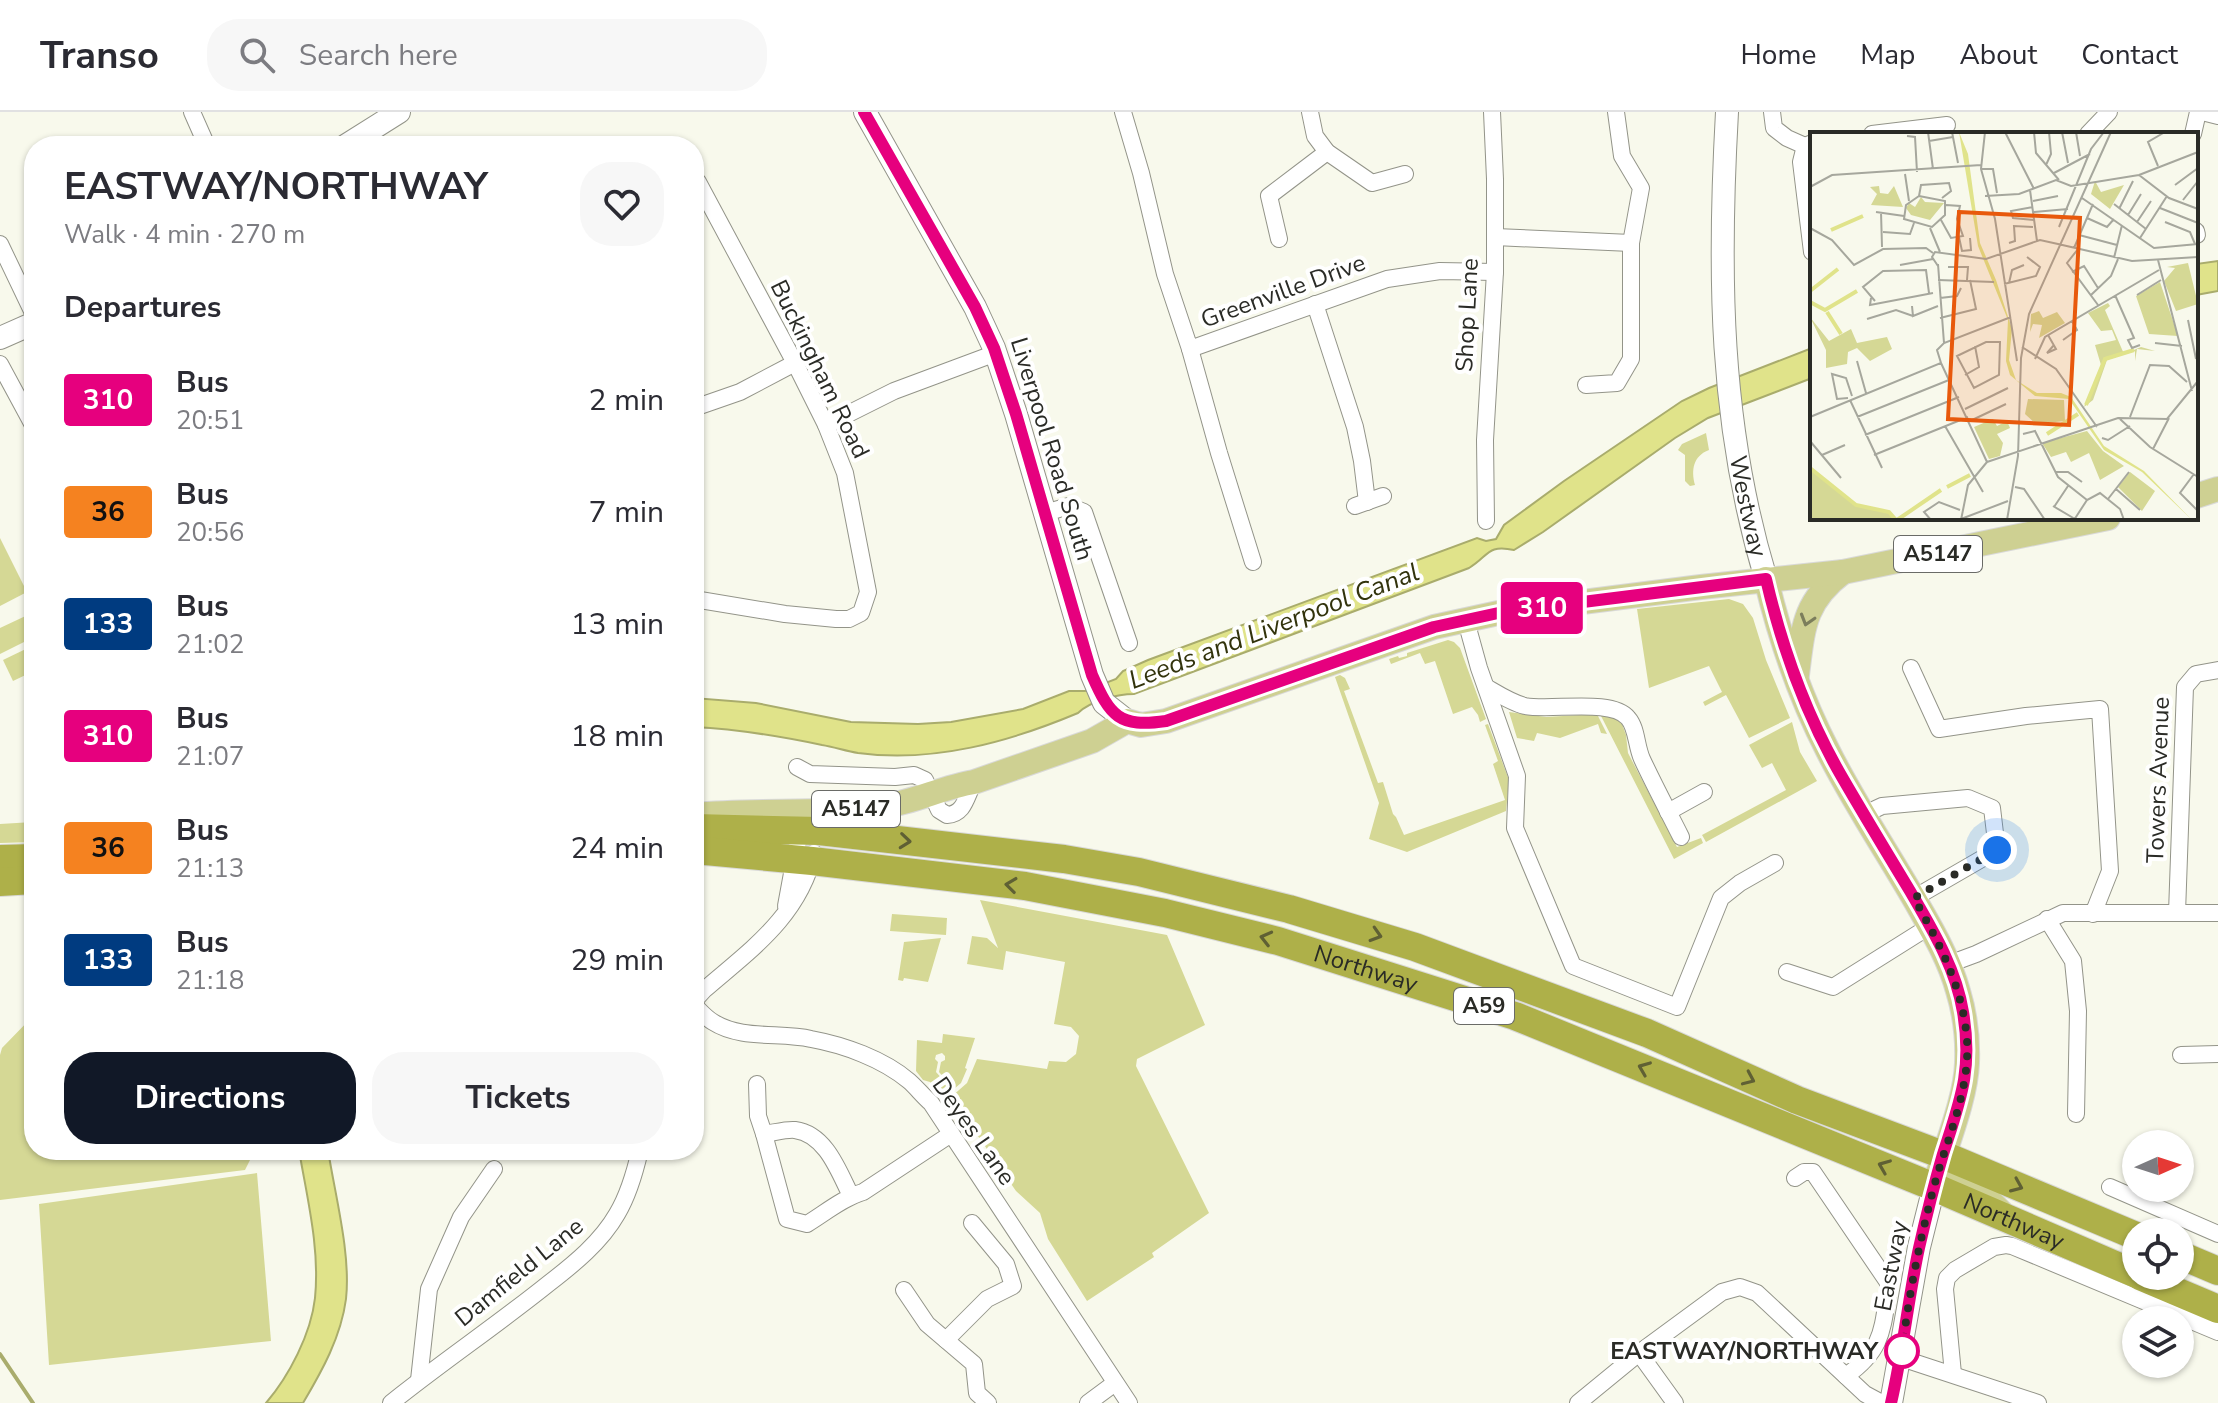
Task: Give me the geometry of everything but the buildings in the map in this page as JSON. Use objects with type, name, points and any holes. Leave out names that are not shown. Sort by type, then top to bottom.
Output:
[{"type":"highway","name":"Northway","points":[[704,828],[740,829],[805,845],[1165,913],[1278,941],[1515,1016],[1934,1187],[2122,1268]]},
{"type":"highway","name":"Northway","points":[[704,850],[805,845],[1064,859],[1139,872],[1289,909],[1415,947],[1647,1033],[1797,1100],[1943,1155],[2122,1230]]},
{"type":"highway","points":[[0,859],[24,858]]},
{"type":"highway","points":[[0,882],[24,881]]},
{"type":"highway","points":[[2194,1261],[2218,1271]]},
{"type":"highway","name":"Northway","points":[[2173,1290],[2218,1309]]},
{"type":"main road","points":[[361,136],[399,112]]},
{"type":"main road","name":"Liverpool Road South","points":[[865,112],[975,307],[996,353],[1092,675],[1104,703],[1127,721]]},
{"type":"main road","name":"Westway","points":[[1727,112],[1721,241],[1725,352],[1734,430],[1752,534],[1778,627],[1828,751],[1930,926],[1949,964],[1963,1013],[1967,1066],[1964,1089],[1934,1187]]},
{"type":"main road","points":[[0,338],[24,327]]},
{"type":"main road","points":[[2198,495],[2218,489]]},
{"type":"main road","name":"A5147","points":[[704,814],[869,808],[912,800],[1092,741],[1127,721],[1141,725],[1166,721],[1429,628],[1503,612],[1843,572],[2098,520]]},
{"type":"main road","points":[[1797,680],[1810,608],[1820,593],[1843,572]]},
{"type":"main road","points":[[1943,1155],[1947,1169],[1953,1176],[1978,1190],[2009,1219]]},
{"type":"main road","name":"Eastway","points":[[1890,1403],[1901,1358],[1916,1262],[1934,1187]]},
{"type":"street","points":[[192,112],[203,136]]},
{"type":"street","name":"Greenville Drive","points":[[1123,112],[1165,274],[1190,349],[1387,279],[1440,271],[1495,272]]},
{"type":"street","points":[[1310,112],[1315,136],[1327,152],[1372,183],[1405,174]]},
{"type":"street","name":"Shop Lane","points":[[1486,521],[1485,440],[1495,272],[1492,112]]},
{"type":"street","points":[[1586,385],[1617,383],[1631,359],[1631,243],[1641,188],[1622,156],[1616,112]]},
{"type":"street","points":[[1772,112],[1774,128],[1787,138],[1809,144],[1801,162],[1810,236]]},
{"type":"street","points":[[2090,132],[2109,112]]},
{"type":"street","points":[[2194,132],[2200,112],[2218,116]]},
{"type":"street","points":[[1887,132],[1947,124]]},
{"type":"street","points":[[1279,239],[1269,196],[1327,152]]},
{"type":"street","name":"Buckingham Road","points":[[704,193],[826,425],[845,473],[868,592],[861,613],[849,619],[785,614],[704,601]]},
{"type":"street","points":[[1495,237],[1631,243]]},
{"type":"street","points":[[0,244],[24,294]]},
{"type":"street","points":[[1315,304],[1355,427],[1368,501]]},
{"type":"street","points":[[1190,349],[1251,537],[1253,562]]},
{"type":"street","points":[[826,425],[894,391],[996,353]]},
{"type":"street","points":[[704,405],[740,392],[795,363]]},
{"type":"street","points":[[0,364],[24,408]]},
{"type":"street","points":[[1045,513],[1069,506],[1084,512],[1129,643]]},
{"type":"street","points":[[1466,621],[1472,647],[1517,776],[1515,828],[1573,966],[1677,1007],[1721,898],[1775,863]]},
{"type":"street","points":[[1911,668],[1939,729],[2100,709],[2110,871],[2093,914]]},
{"type":"street","name":"Towers Avenue","points":[[2177,913],[2185,687],[2196,674],[2218,670]]},
{"type":"street","points":[[1486,687],[1525,706],[1588,706],[1617,709],[1625,714],[1631,721],[1641,756],[1681,837]]},
{"type":"street","points":[[797,767],[810,774],[914,775],[925,780],[932,793]]},
{"type":"street","points":[[1668,812],[1704,792]]},
{"type":"street","points":[[1865,814],[1882,806],[1968,798],[1992,808],[1997,850],[1914,898]]},
{"type":"street","points":[[704,990],[785,916],[805,845]]},
{"type":"street","points":[[1949,964],[2063,913],[2218,913]]},
{"type":"street","points":[[2047,919],[2073,961],[2078,1011],[2076,1114]]},
{"type":"street","points":[[1787,972],[1833,987],[1930,926]]},
{"type":"street","name":"Deyes Lane","points":[[704,1014],[712,1022],[741,1032],[809,1038],[838,1045],[908,1080],[931,1103],[1129,1403]]},
{"type":"street","points":[[2181,1055],[2218,1054]]},
{"type":"street","points":[[757,1084],[758,1116],[787,1219],[807,1224],[851,1196],[863,1192],[951,1134]]},
{"type":"street","points":[[764,1134],[796,1130],[811,1137],[826,1149],[851,1196]]},
{"type":"street","name":"Damfield Lane","points":[[391,1403],[508,1317],[599,1239],[630,1189],[637,1160]]},
{"type":"street","points":[[419,1380],[429,1289],[461,1217],[494,1169]]},
{"type":"street","points":[[1795,1178],[1804,1172],[1813,1172],[1889,1287],[1879,1342],[1860,1366],[1846,1376]]},
{"type":"street","points":[[2110,1187],[2218,1234]]},
{"type":"street","points":[[946,1340],[987,1299],[1013,1286],[1006,1264],[972,1223]]},
{"type":"street","name":"Northway","points":[[1953,1374],[1945,1289],[1947,1278],[1955,1270],[2000,1245],[2012,1246],[2218,1332]]},
{"type":"street","points":[[1578,1403],[1722,1292],[1740,1287],[1757,1293],[1865,1394],[1890,1403]]},
{"type":"street","points":[[904,1290],[927,1324],[974,1364],[977,1393],[988,1403]]},
{"type":"street","points":[[1639,1353],[1675,1403]]},
{"type":"street","points":[[1901,1358],[2038,1403]]},
{"type":"street","points":[[1088,1403],[1115,1383]]},
{"type":"shaded area","points":[[1706,433],[1709,450],[1696,460],[1693,469],[1695,485],[1690,486],[1685,481],[1685,455],[1678,450],[1682,444]]},
{"type":"shaded area","points":[[0,538],[24,586],[24,594],[0,606]]},
{"type":"shaded area","points":[[1729,599],[1743,604],[1753,618],[1790,718],[1749,738],[1726,695],[1705,706],[1703,702],[1722,692],[1709,666],[1649,688],[1637,609]]},
{"type":"shaded area","points":[[24,617],[24,642],[0,654],[0,628]]},
{"type":"shaded area","points":[[1448,640],[1460,648],[1486,719],[1480,722],[1472,707],[1453,714],[1435,661],[1425,664],[1420,653],[1391,664],[1389,659],[1407,656],[1407,653]]},
{"type":"shaded area","points":[[24,650],[24,676],[13,681],[3,660]]},
{"type":"shaded area","points":[[1340,675],[1350,689],[1344,691],[1378,783],[1383,782],[1393,814],[1404,835],[1505,800],[1493,764],[1498,761],[1485,725],[1488,724],[1509,780],[1506,811],[1407,852],[1369,839],[1379,803],[1335,677]]},
{"type":"shaded area","points":[[1509,712],[1546,717],[1597,714],[1607,734],[1601,733],[1598,724],[1560,738],[1537,733],[1534,741],[1517,738]]},
{"type":"shaded area","points":[[1600,714],[1621,721],[1628,753],[1677,847],[1701,838],[1703,843],[1674,859]]},
{"type":"shaded area","points":[[1792,722],[1800,752],[1817,781],[1706,842],[1702,835],[1786,790],[1772,763],[1762,768],[1749,745]]},
{"type":"shaded area","points":[[24,823],[24,842],[0,843],[0,824]]},
{"type":"shaded area","points":[[980,900],[1167,935],[1205,1025],[1137,1059],[1136,1066],[1209,1213],[1152,1253],[1154,1257],[1087,1301],[1048,1239],[1040,1213],[1016,1191],[951,1097],[967,1083],[977,1059],[1047,1069],[1049,1061],[1066,1062],[1076,1054],[1079,1036],[1071,1027],[1054,1024],[1065,962],[1006,951],[1003,970],[967,964],[972,936],[987,938],[998,948]]},
{"type":"shaded area","points":[[892,914],[947,918],[946,935],[890,931]]},
{"type":"shaded area","points":[[941,938],[928,982],[898,980],[904,942]]},
{"type":"shaded area","points":[[24,1025],[24,1160],[250,1160],[245,1170],[0,1200],[2,1048]]},
{"type":"shaded area","points":[[943,1034],[975,1038],[967,1069],[961,1083],[954,1089],[939,1072],[945,1056],[942,1053],[936,1055],[936,1072],[952,1090],[942,1098],[930,1082],[923,1080],[916,1071],[917,1040],[942,1043]]},
{"type":"shaded area","points":[[257,1173],[271,1341],[49,1365],[39,1204]]},
{"type":"water","points":[[2218,261],[2218,291],[2198,295],[2198,264]]},
{"type":"water","name":"Leeds and Liverpool Canal","points":[[1810,349],[1810,379],[1708,418],[1514,550],[1493,550],[1469,568],[1134,694],[1097,702],[1078,713],[1025,733],[971,748],[886,755],[858,753],[758,733],[704,728],[704,699],[756,703],[851,722],[918,724],[951,722],[1023,709],[1069,691],[1085,691],[1116,679],[1123,671],[1148,660],[1477,538],[1486,541],[1496,539],[1504,525],[1564,481],[1682,401]]},
{"type":"water","points":[[301,1160],[330,1160],[346,1263],[343,1313],[324,1366],[303,1403],[266,1403],[298,1354],[313,1312],[316,1279],[309,1205]]},
{"type":"waterway","points":[[0,1354],[33,1403]]},
{"type":"bus line","name":"310","points":[[864,112],[986,328],[1016,414],[1092,675],[1104,703],[1127,721],[1141,725],[1166,721],[1434,627],[1503,612],[1766,579],[1778,627],[1811,717],[1949,964],[1958,990],[1967,1039],[1964,1089],[1938,1171],[1919,1247],[1891,1403]]},
{"type":"place","name":"EASTWAY/NORTHWAY","points":[[1902,1351]]},
{"type":"route","points":[[1902,1351],[1919,1247],[1938,1171],[1964,1089],[1967,1066],[1967,1039],[1958,990],[1949,964],[1914,898],[1997,850]]}]
